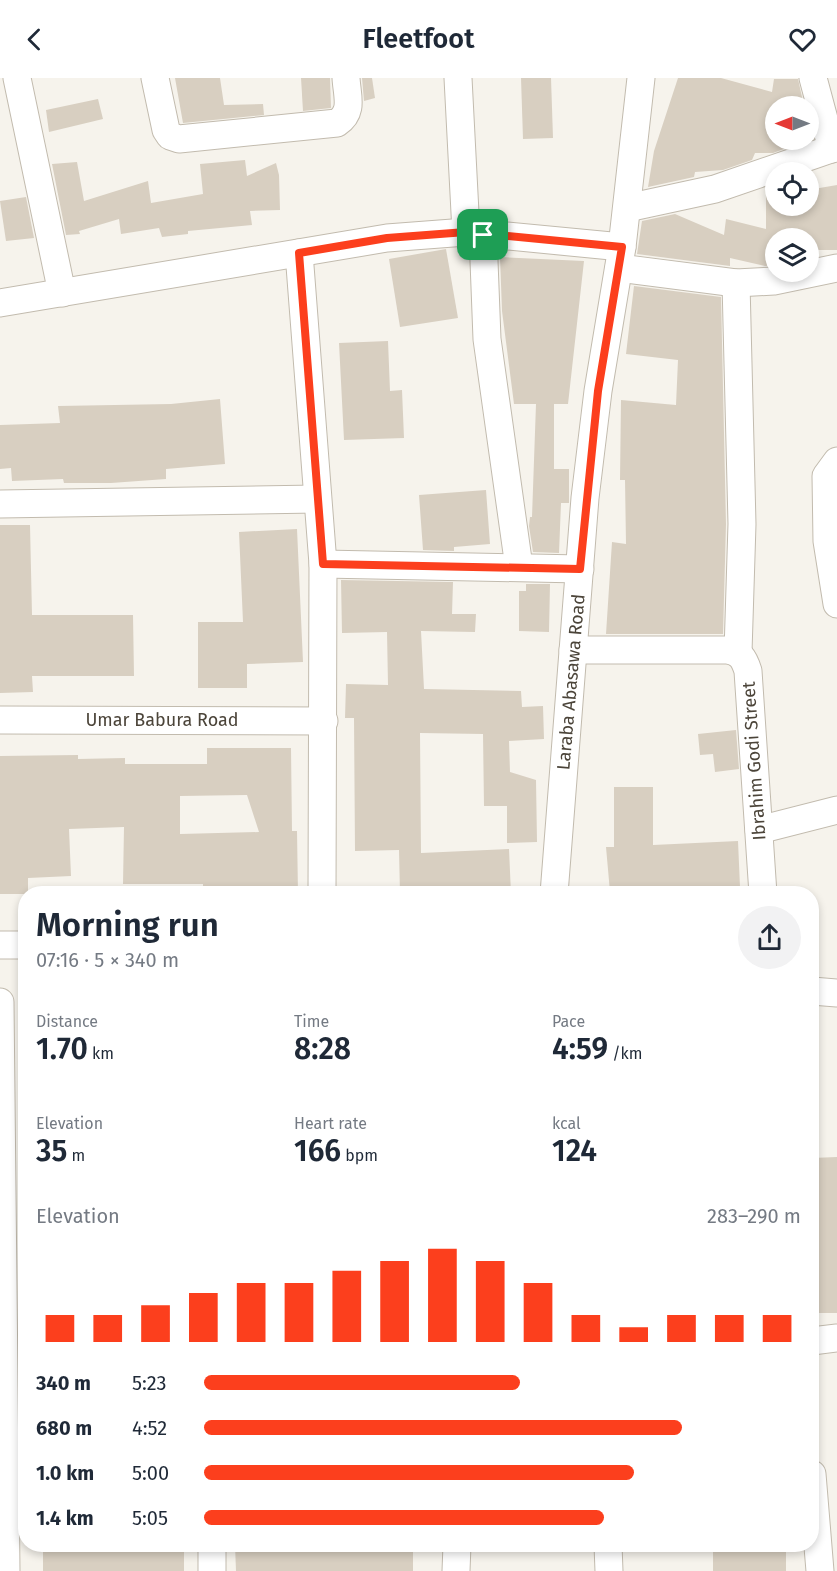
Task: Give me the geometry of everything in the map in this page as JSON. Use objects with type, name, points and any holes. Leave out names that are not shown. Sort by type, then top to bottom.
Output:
[{"type":"street","points":[[17,78],[62,293]]},
{"type":"street","points":[[155,78],[166,130],[170,136],[178,139],[337,123],[345,118],[349,109],[345,78]]},
{"type":"street","points":[[458,78],[487,339],[519,567]]},
{"type":"street","name":"Laraba Abasawa Road","points":[[555,886],[580,569],[598,391],[621,257],[641,78]]},
{"type":"street","points":[[627,208],[715,189],[835,148],[813,78]]},
{"type":"street","points":[[0,303],[387,238],[474,233],[621,257],[736,283],[774,281],[837,268]]},
{"type":"street","points":[[299,253],[323,564],[322,886]]},
{"type":"street","points":[[573,650],[738,652],[742,524],[736,283]]},
{"type":"street","points":[[837,461],[826,476],[827,541],[837,604]]},
{"type":"street","points":[[0,504],[317,499]]},
{"type":"street","points":[[323,564],[580,569]]},
{"type":"street","name":"Ibrahim Godi Street","points":[[738,652],[745,661],[748,671],[762,886]]},
{"type":"street","name":"Umar Babura Road","points":[[0,720],[324,721]]},
{"type":"street","points":[[759,830],[837,810]]},
{"type":"street","points":[[0,945],[18,945]]},
{"type":"street","points":[[819,992],[837,993]]},
{"type":"street","points":[[0,1002],[6,1571]]},
{"type":"street","points":[[819,1340],[837,1338]]},
{"type":"street","points":[[819,1521],[825,1561]]},
{"type":"street","points":[[212,1552],[212,1571]]},
{"type":"street","points":[[456,1571],[457,1552]]},
{"type":"street","points":[[608,1552],[609,1571]]},
{"type":"building","points":[[175,78],[220,78],[224,105],[263,104],[264,115],[183,123]]},
{"type":"building","points":[[301,78],[330,78],[331,108],[303,111]]},
{"type":"building","points":[[362,78],[372,78],[375,98],[364,101]]},
{"type":"building","points":[[521,78],[551,78],[553,138],[523,139]]},
{"type":"building","points":[[678,78],[721,78],[772,92],[774,79],[798,79],[802,96],[765,96],[765,150],[781,150],[773,153],[755,153],[752,160],[723,170],[695,172],[694,177],[648,187],[654,151]]},
{"type":"building","points":[[98,99],[103,119],[49,132],[46,110]]},
{"type":"building","points":[[245,160],[247,176],[276,163],[279,175],[280,210],[250,211],[252,225],[188,231],[188,234],[162,237],[159,228],[121,234],[119,219],[79,231],[80,234],[66,235],[52,164],[77,162],[84,201],[148,181],[151,203],[203,194],[200,164]]},
{"type":"building","points":[[837,185],[837,250],[819,250],[819,228],[766,228],[766,216],[819,216],[819,188]]},
{"type":"building","points":[[26,197],[34,238],[6,241],[0,201]]},
{"type":"building","points":[[675,214],[724,235],[726,219],[765,229],[765,266],[730,258],[730,266],[637,254],[642,221]]},
{"type":"building","points":[[446,249],[458,318],[400,327],[389,259]]},
{"type":"building","points":[[500,257],[584,261],[568,404],[554,404],[554,469],[569,469],[569,503],[561,503],[559,553],[533,552],[529,526],[530,517],[532,517],[536,404],[514,404],[502,311]]},
{"type":"building","points":[[634,286],[721,297],[726,524],[723,634],[606,634],[612,542],[626,544],[625,480],[620,480],[621,400],[676,405],[678,360],[626,354]]},
{"type":"building","points":[[388,341],[390,391],[402,390],[404,438],[344,440],[339,343]]},
{"type":"building","points":[[220,399],[225,464],[166,469],[166,479],[111,483],[64,483],[63,479],[12,481],[11,468],[0,469],[0,425],[60,423],[58,406],[171,404]]},
{"type":"building","points":[[486,490],[490,544],[454,547],[454,551],[423,550],[419,495]]},
{"type":"building","points":[[0,525],[30,525],[32,615],[133,615],[134,676],[32,676],[33,692],[0,693]]},
{"type":"building","points":[[297,529],[303,662],[247,664],[247,688],[198,688],[198,622],[243,622],[239,532]]},
{"type":"building","points":[[341,580],[453,582],[452,614],[476,614],[475,632],[421,631],[424,689],[521,691],[522,707],[543,706],[544,739],[509,741],[510,772],[536,780],[537,842],[507,843],[507,806],[484,806],[483,734],[420,733],[421,853],[509,849],[511,886],[400,886],[399,850],[355,851],[354,718],[345,718],[346,684],[388,685],[387,632],[342,633]]},
{"type":"building","points":[[526,584],[550,584],[549,632],[519,631],[519,591],[526,591]]},
{"type":"building","points":[[736,730],[739,769],[715,772],[713,754],[700,755],[698,734]]},
{"type":"building","points":[[207,748],[291,748],[292,831],[297,831],[298,886],[123,884],[124,827],[69,829],[71,876],[28,878],[28,886],[18,886],[18,894],[0,894],[0,756],[78,755],[78,759],[125,758],[125,764],[207,764]],"holes":[[[247,795],[259,832],[180,834],[180,796]]]},
{"type":"building","points":[[614,787],[653,787],[653,845],[738,841],[740,886],[609,886],[606,847],[614,847]]},
{"type":"building","points":[[837,1157],[837,1313],[819,1313],[819,1158]]},
{"type":"building","points":[[43,1552],[184,1552],[184,1571],[43,1571]]},
{"type":"building","points":[[235,1552],[413,1552],[413,1571],[236,1571]]},
{"type":"building","points":[[713,1552],[786,1552],[786,1571],[713,1571]]},
{"type":"route","points":[[466,232],[483,235],[622,247],[598,391],[585,498],[580,569],[323,564],[299,253],[387,238],[466,232]]}]
